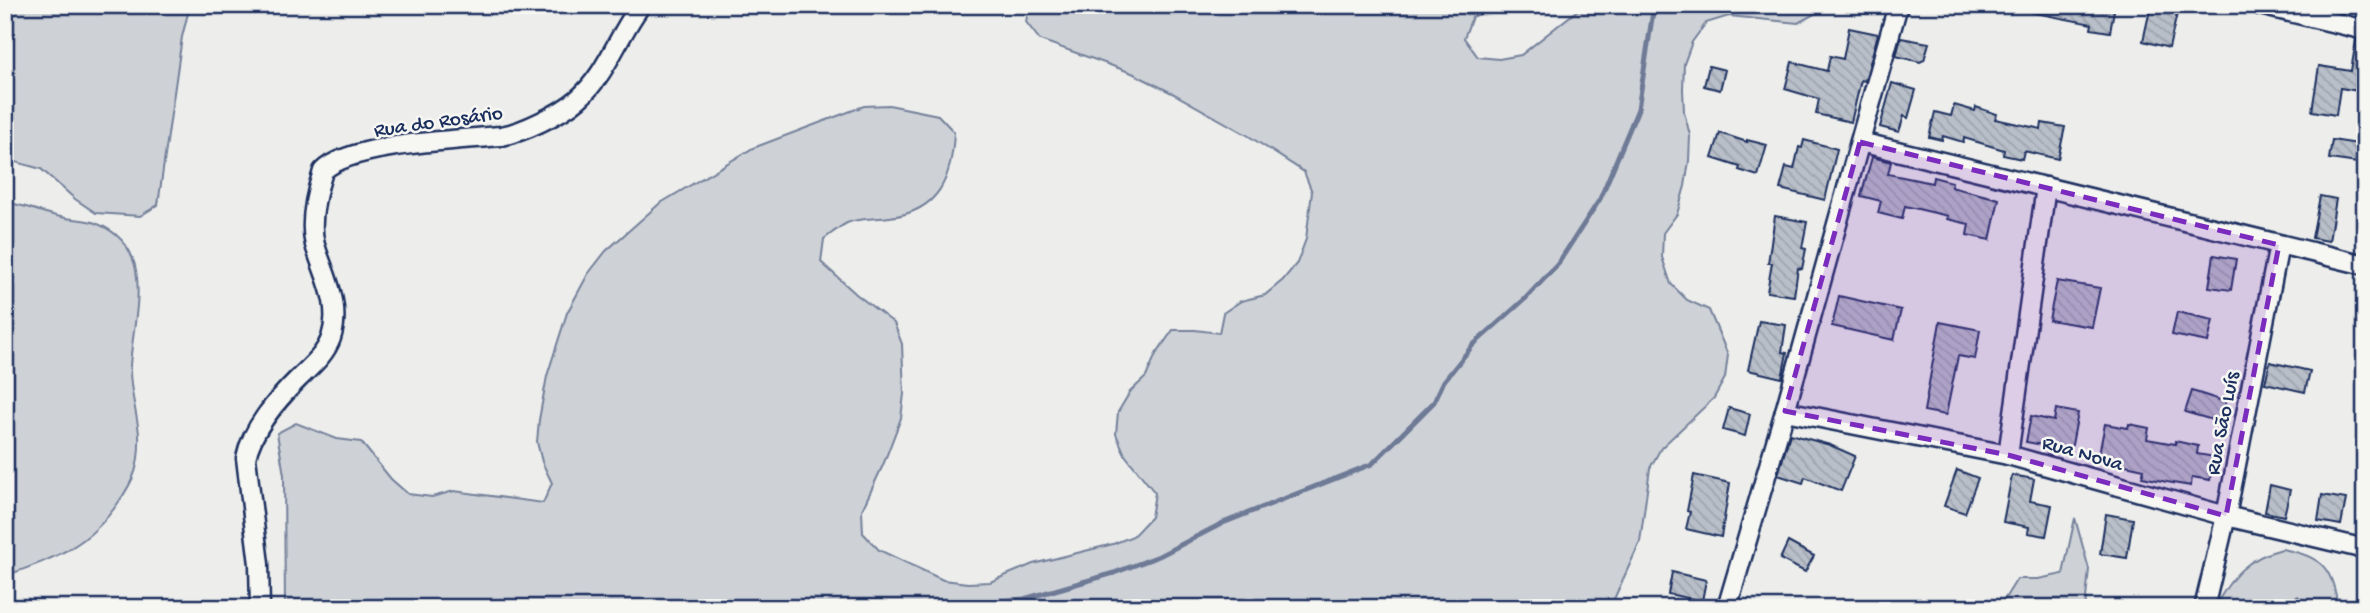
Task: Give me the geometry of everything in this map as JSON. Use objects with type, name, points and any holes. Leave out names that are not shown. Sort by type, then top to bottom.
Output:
[{"type":"street","name":"Rua do Rosário","points":[[260,608],[246,458],[254,432],[324,352],[332,336],[334,319],[330,282],[315,244],[313,228],[314,209],[323,171],[349,157],[396,145],[513,133],[564,109],[592,85],[641,5]]},
{"type":"street","points":[[1727,608],[1898,5]]},
{"type":"street","points":[[2260,5],[2325,13],[2365,30]]},
{"type":"street","points":[[1860,142],[2365,265]]},
{"type":"street","points":[[2008,455],[2046,187]]},
{"type":"street","name":"Rua São Luís","points":[[2204,608],[2226,516],[2279,246]]},
{"type":"street","name":"Rua Nova","points":[[1785,411],[2008,455],[2226,516],[2365,549]]},
{"type":"highlighted area","points":[[1860,142],[2279,245],[2226,516],[2008,455],[1785,411]]},
{"type":"shaded area","points":[[5,5],[190,5],[182,37],[158,205],[140,216],[96,213],[75,199],[41,169],[5,159]]},
{"type":"shaded area","points":[[1029,5],[1502,5],[1472,17],[1464,38],[1478,57],[1499,59],[1521,55],[1584,5],[1819,5],[1818,12],[1798,23],[1729,16],[1706,23],[1692,42],[1684,64],[1684,112],[1690,135],[1689,161],[1677,214],[1663,233],[1662,257],[1671,284],[1687,300],[1709,310],[1728,355],[1725,378],[1714,398],[1661,448],[1650,468],[1640,542],[1610,608],[285,608],[284,475],[277,433],[296,423],[337,439],[361,442],[391,479],[408,494],[432,497],[454,491],[543,503],[552,483],[542,462],[537,442],[547,376],[567,313],[588,274],[606,251],[659,204],[753,148],[864,106],[889,105],[938,115],[954,132],[946,177],[932,199],[921,208],[907,213],[847,223],[824,239],[821,262],[856,294],[894,323],[902,344],[904,394],[901,418],[862,510],[863,533],[879,550],[943,580],[968,583],[990,582],[1033,564],[1113,544],[1133,536],[1151,517],[1155,493],[1125,455],[1116,434],[1118,412],[1130,392],[1146,377],[1156,354],[1173,330],[1219,333],[1223,313],[1241,301],[1265,295],[1283,280],[1297,263],[1306,239],[1312,192],[1304,172],[1247,135],[1174,94],[1132,73],[1040,40],[1026,22]]},
{"type":"shaded area","points":[[5,202],[98,224],[117,235],[129,250],[138,286],[130,375],[139,445],[137,463],[129,486],[107,518],[95,530],[54,557],[5,576]]},
{"type":"shaded area","points":[[2075,518],[2089,569],[2085,608],[1999,608],[2017,579],[2038,579],[2063,574]]},
{"type":"shaded area","points":[[2282,549],[2307,556],[2323,566],[2333,583],[2338,608],[2214,608],[2234,578],[2249,563]]},
{"type":"building","points":[[2030,5],[2115,5],[2110,32],[2091,29],[2092,24],[2030,12]]},
{"type":"building","points":[[2151,5],[2179,5],[2169,48],[2143,41]]},
{"type":"building","points":[[1849,28],[1878,34],[1865,81],[1861,80],[1851,122],[1816,114],[1819,99],[1785,89],[1792,62],[1827,71],[1830,56],[1843,59]]},
{"type":"building","points":[[1901,38],[1929,43],[1924,60],[1920,62],[1896,56]]},
{"type":"building","points":[[2356,40],[2365,41],[2365,92],[2340,88],[2336,115],[2312,111],[2319,66],[2351,71]]},
{"type":"building","points":[[1709,66],[1725,70],[1720,90],[1704,86]]},
{"type":"building","points":[[1892,83],[1916,90],[1908,118],[1904,116],[1899,132],[1880,127]]},
{"type":"building","points":[[1954,105],[1975,111],[1976,107],[1997,114],[1995,119],[2041,129],[2042,123],[2065,127],[2058,159],[2024,151],[2022,159],[2003,155],[2004,150],[1964,138],[1963,142],[1943,136],[1942,140],[1929,137],[1935,112],[1951,116]]},
{"type":"building","points":[[1720,133],[1767,145],[1758,176],[1712,158]]},
{"type":"building","points":[[1804,140],[1837,149],[1825,200],[1780,189],[1786,167],[1794,169],[1799,147],[1802,148]]},
{"type":"building","points":[[2332,140],[2365,145],[2365,164],[2329,159]]},
{"type":"building","points":[[1872,157],[1891,162],[1888,174],[1932,183],[1933,177],[1952,182],[1951,187],[1999,199],[1990,240],[1967,235],[1969,224],[1947,219],[1948,216],[1905,206],[1902,219],[1878,213],[1881,201],[1861,196]]},
{"type":"building","points":[[2320,196],[2336,199],[2329,241],[2312,238]]},
{"type":"building","points":[[1775,216],[1807,222],[1802,248],[1806,249],[1802,269],[1798,268],[1794,296],[1767,292]]},
{"type":"building","points":[[2214,255],[2236,259],[2231,290],[2209,287]]},
{"type":"building","points":[[2057,281],[2100,288],[2092,327],[2049,320]]},
{"type":"building","points":[[1839,296],[1901,310],[1894,340],[1832,326]]},
{"type":"building","points":[[2177,312],[2213,320],[2208,342],[2172,335]]},
{"type":"building","points":[[1759,321],[1786,325],[1782,352],[1787,353],[1782,378],[1748,370]]},
{"type":"building","points":[[1940,322],[1980,330],[1975,359],[1958,356],[1946,415],[1924,411]]},
{"type":"building","points":[[2270,362],[2310,371],[2305,392],[2265,383]]},
{"type":"building","points":[[2192,391],[2226,402],[2220,422],[2185,412]]},
{"type":"building","points":[[1729,408],[1750,414],[1745,436],[1723,430]]},
{"type":"building","points":[[2056,409],[2078,413],[2071,450],[2026,442],[2031,416],[2054,421]]},
{"type":"building","points":[[2105,424],[2128,428],[2129,424],[2149,428],[2147,439],[2198,446],[2197,454],[2215,457],[2210,480],[2192,477],[2191,486],[2167,482],[2142,477],[2144,469],[2098,459]]},
{"type":"building","points":[[1790,434],[1830,445],[1855,456],[1841,491],[1805,477],[1803,483],[1778,475]]},
{"type":"building","points":[[1957,470],[1978,478],[1965,513],[1944,506]]},
{"type":"building","points":[[1694,475],[1730,483],[1721,537],[1686,529]]},
{"type":"building","points":[[2012,475],[2034,479],[2030,501],[2052,505],[2046,536],[2028,533],[2029,527],[2003,522]]},
{"type":"building","points":[[2270,485],[2290,490],[2284,516],[2265,512]]},
{"type":"building","points":[[2322,495],[2346,499],[2341,525],[2318,521]]},
{"type":"building","points":[[2106,514],[2133,519],[2127,558],[2100,554]]},
{"type":"building","points":[[1788,542],[1814,556],[1805,572],[1780,559]]},
{"type":"building","points":[[1672,572],[1706,580],[1702,601],[1668,594]]},
{"type":"waterway","points":[[919,608],[1024,599],[1114,573],[1159,556],[1223,523],[1372,464],[1434,402],[1444,381],[1473,345],[1525,299],[1557,265],[1600,199],[1638,109],[1654,5]]},
{"type":"waterway","points":[[2292,608],[2298,598]]}]
